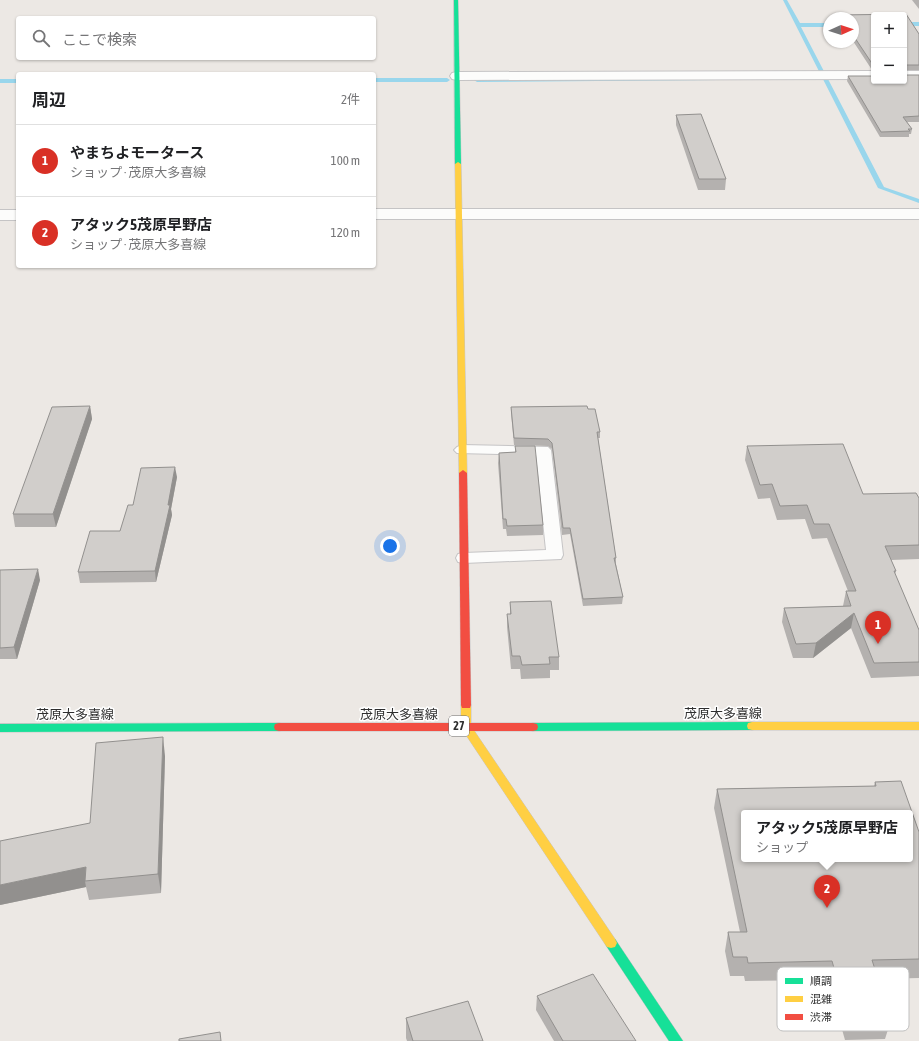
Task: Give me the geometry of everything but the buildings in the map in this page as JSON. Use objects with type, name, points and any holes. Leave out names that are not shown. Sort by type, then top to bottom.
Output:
[{"type":"street","points":[[456,0],[466,726],[676,1041]]},
{"type":"street","points":[[456,76],[871,75]]},
{"type":"street","points":[[907,75],[919,75]]},
{"type":"street","points":[[376,214],[919,214]]},
{"type":"street","points":[[0,215],[16,215]]},
{"type":"street","name":"茂原大多喜線","points":[[0,728],[919,726]]},
{"type":"lane","points":[[462,450],[543,450],[555,555],[464,558]]},
{"type":"waterway","points":[[785,0],[881,188],[919,201]]},
{"type":"waterway","points":[[907,24],[919,24]]},
{"type":"waterway","points":[[798,25],[823,25]]},
{"type":"waterway","points":[[477,80],[716,79]]},
{"type":"waterway","points":[[376,80],[447,80]]},
{"type":"waterway","points":[[0,81],[16,81]]},
{"type":"traffic: fast","points":[[456,0],[458,164]]},
{"type":"traffic: fast","points":[[533,727],[752,726]]},
{"type":"traffic: fast","points":[[0,728],[279,727]]},
{"type":"traffic: fast","points":[[611,943],[676,1041]]},
{"type":"traffic: slow","points":[[458,164],[463,473]]},
{"type":"traffic: slow","points":[[466,705],[466,726],[611,943]]},
{"type":"traffic: slow","points":[[752,726],[919,726]]},
{"type":"traffic: jam","points":[[463,473],[466,705]]},
{"type":"traffic: jam","points":[[279,727],[533,727]]},
{"type":"place","name":"やまちよモータース","points":[[878,644]]},
{"type":"place","name":"アタック5茂原早野店","points":[[827,908]]}]
